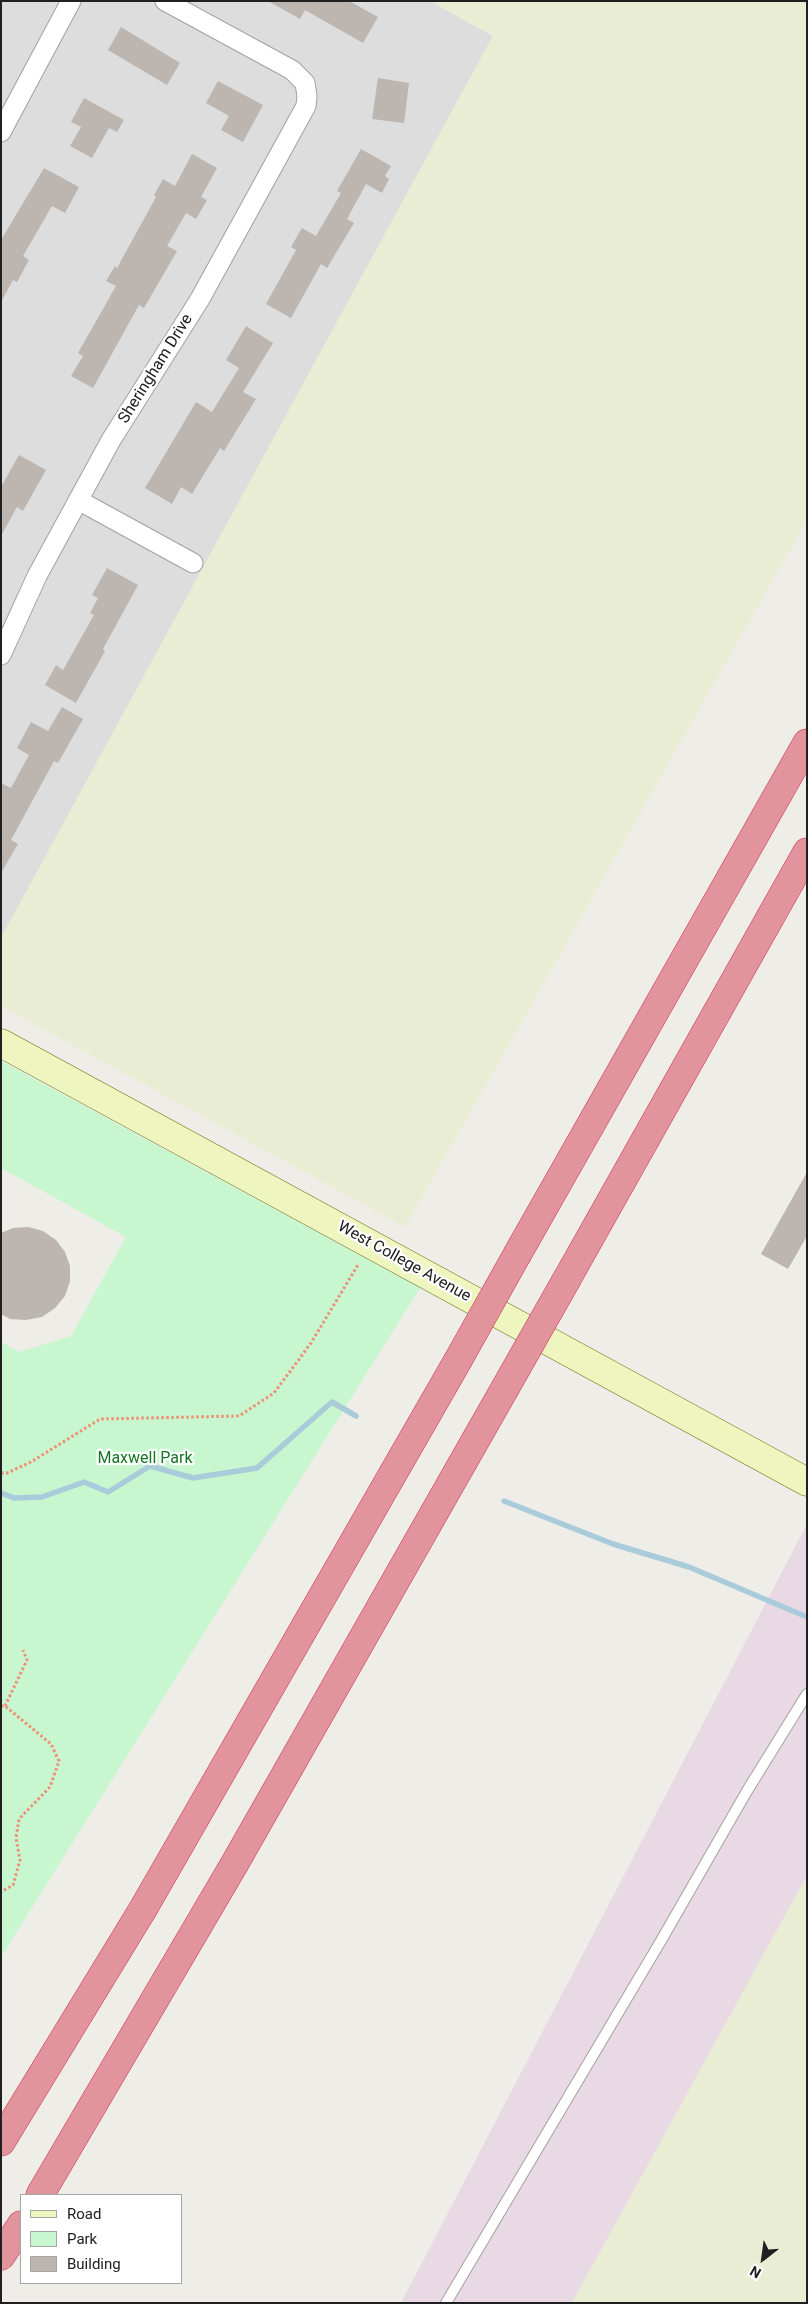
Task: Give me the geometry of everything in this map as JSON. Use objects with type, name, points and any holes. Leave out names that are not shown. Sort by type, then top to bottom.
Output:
[{"type":"highway","points":[[1,2142],[143,1909],[457,1362],[807,743]]},
{"type":"highway","points":[[41,2194],[235,1863],[807,852]]},
{"type":"highway","points":[[1,2256],[20,2227]]},
{"type":"main road","name":"West College Avenue","points":[[1,1043],[807,1482]]},
{"type":"street","points":[[1,132],[71,1]]},
{"type":"street","name":"Sheringham Drive","points":[[1,655],[37,576],[111,440],[200,298],[306,106],[305,83],[292,70],[165,1]]},
{"type":"street","points":[[78,500],[193,564]]},
{"type":"lane","points":[[446,2303],[662,1939],[746,1791],[807,1694]]},
{"type":"path","points":[[1,1473],[7,1473],[31,1462],[100,1419],[240,1416],[274,1393],[311,1344],[371,1243]]},
{"type":"path","points":[[1,1892],[13,1885],[20,1860],[16,1838],[19,1819],[50,1788],[59,1761],[51,1744],[3,1706],[27,1660],[23,1650]]},
{"type":"shaded area","points":[[1,1],[430,1],[493,36],[1,938]]},
{"type":"shaded area","points":[[807,1524],[807,1876],[572,2303],[401,2303]]},
{"type":"green space","points":[[430,1],[807,1],[807,520],[405,1227],[1,1006],[1,938],[493,36]]},
{"type":"green space","name":"Maxwell Park","points":[[1,1061],[420,1288],[1,1957],[1,1342],[19,1352],[71,1336],[126,1237],[1,1168]]},
{"type":"green space","points":[[807,1878],[807,2303],[572,2303],[799,1890]]},
{"type":"building","points":[[268,1],[349,1],[378,17],[363,43],[305,10],[300,19]]},
{"type":"building","points":[[121,27],[180,63],[167,85],[108,50]]},
{"type":"building","points":[[378,78],[409,83],[404,123],[372,119]]},
{"type":"building","points":[[218,81],[263,105],[243,142],[221,130],[229,116],[206,103]]},
{"type":"building","points":[[84,98],[124,120],[117,132],[109,128],[92,158],[70,146],[81,127],[71,122]]},
{"type":"building","points":[[361,149],[391,166],[385,176],[389,179],[382,193],[366,184],[347,219],[354,223],[327,268],[321,264],[291,318],[266,304],[296,250],[291,247],[302,228],[316,236],[341,193],[337,191]]},
{"type":"building","points":[[192,154],[217,168],[201,197],[207,200],[196,219],[186,213],[167,246],[177,251],[144,308],[139,305],[93,388],[71,376],[83,356],[78,353],[116,286],[106,281],[115,266],[117,268],[156,197],[154,195],[163,179],[175,186]]},
{"type":"building","points":[[44,168],[79,187],[65,213],[52,206],[23,256],[29,260],[17,282],[13,280],[1,302],[1,240]]},
{"type":"building","points":[[246,326],[273,343],[243,392],[256,399],[224,451],[220,448],[192,494],[181,487],[172,504],[145,488],[196,402],[212,412],[239,368],[226,360]]},
{"type":"building","points":[[19,455],[46,470],[23,511],[17,507],[1,536],[1,487]]},
{"type":"building","points":[[107,568],[138,585],[76,703],[45,685],[56,665],[63,670],[94,615],[90,613],[98,598],[92,595]]},
{"type":"building","points":[[62,707],[83,719],[58,763],[54,761],[11,840],[18,844],[1,873],[1,783],[11,788],[29,755],[17,748],[31,722],[48,731]]},
{"type":"building","points":[[807,1172],[807,1236],[788,1269],[761,1254]]},
{"type":"building","points":[[28,1227],[43,1231],[56,1240],[65,1252],[70,1266],[70,1281],[65,1296],[55,1308],[42,1317],[26,1320],[10,1319],[1,1314],[1,1233],[13,1228]]},
{"type":"waterway","points":[[1,1493],[14,1498],[42,1497],[84,1482],[108,1492],[150,1466],[193,1478],[257,1468],[332,1402],[356,1416]]},
{"type":"waterway","points":[[504,1501],[613,1544],[689,1567],[807,1617]]}]
